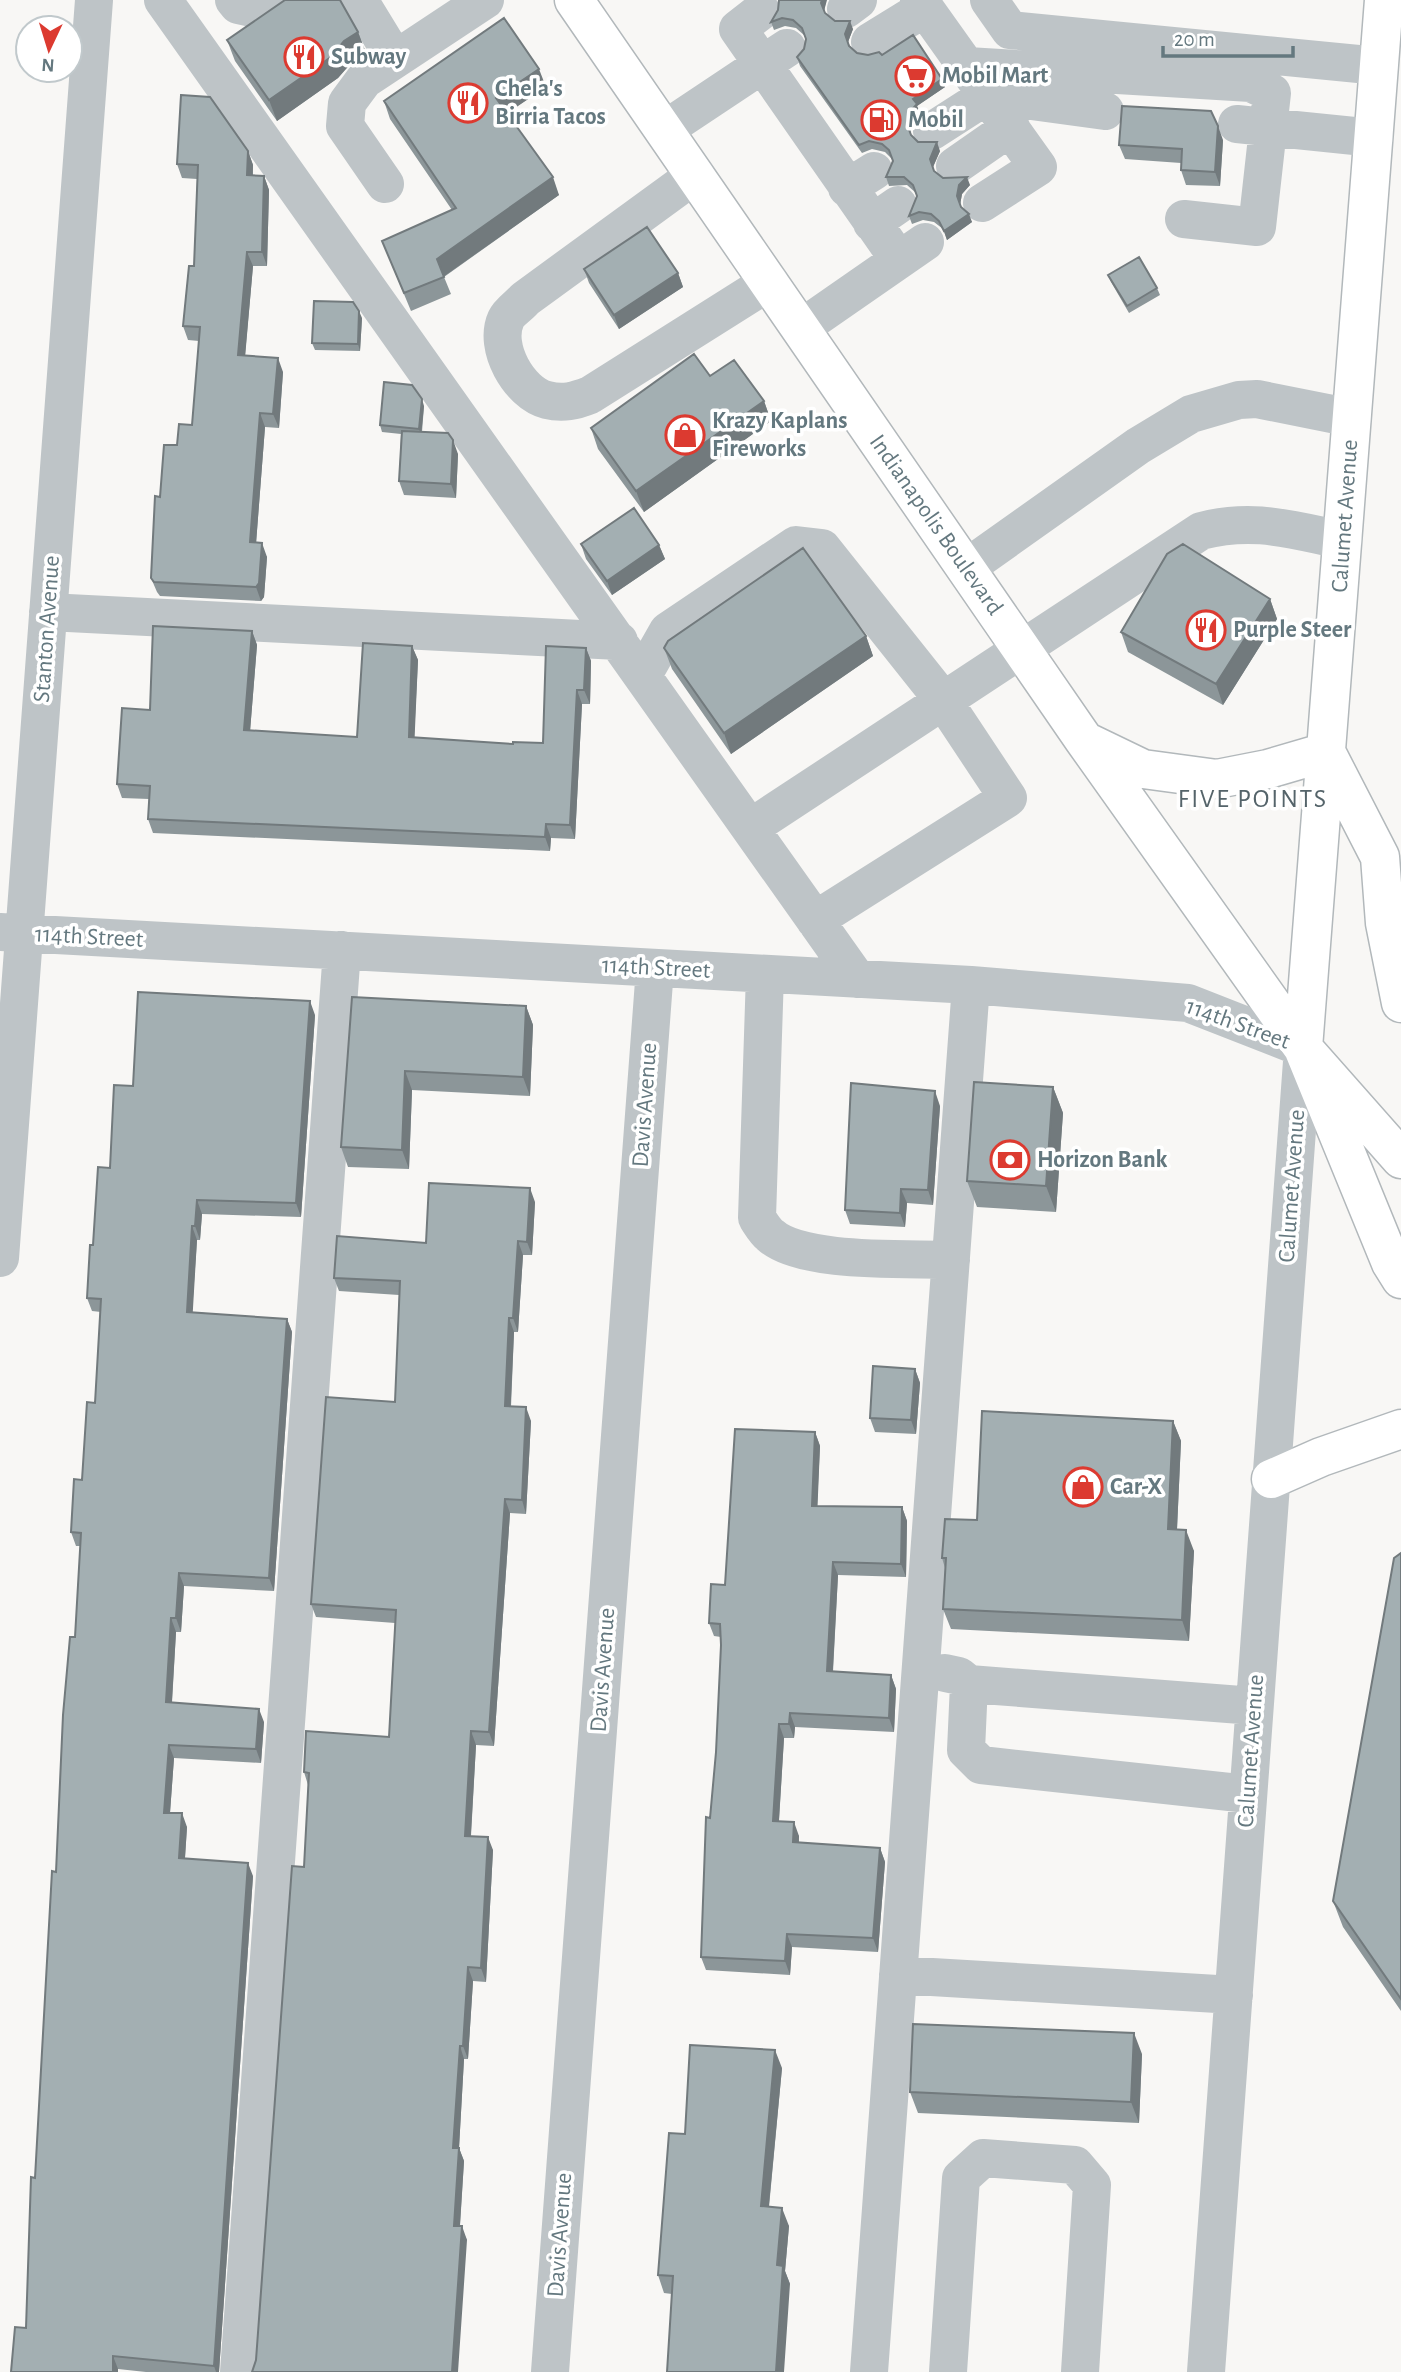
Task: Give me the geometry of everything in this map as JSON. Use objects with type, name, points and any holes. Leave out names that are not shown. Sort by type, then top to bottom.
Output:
[{"type":"main road","name":"Indianapolis Boulevard","points":[[575,0],[1084,740],[1303,1048],[1401,1159]]},
{"type":"main road","name":"Calumet Avenue","points":[[1303,1048],[1384,0]]},
{"type":"main road","points":[[1084,740],[1143,769],[1217,779],[1268,769],[1326,752],[1380,858],[1385,923],[1401,1003]]},
{"type":"main road","name":"Indianapolis Boulevard","points":[[1303,1048],[1391,1263],[1401,1279]]},
{"type":"main road","points":[[1271,1479],[1321,1457],[1401,1429]]},
{"type":"street","name":"Stanton Avenue","points":[[0,1258],[12,932],[48,612],[94,0]]},
{"type":"street","points":[[163,0],[857,979]]},
{"type":"street","points":[[234,0],[238,5],[256,9],[283,0]]},
{"type":"street","points":[[359,0],[395,59]]},
{"type":"street","points":[[385,184],[345,126],[347,103],[364,80],[485,0]]},
{"type":"street","points":[[989,0],[1010,30],[1379,66]]},
{"type":"street","points":[[870,42],[922,4],[1011,127],[1038,167],[982,202]]},
{"type":"street","points":[[761,12],[738,29],[775,57],[912,251],[801,328]]},
{"type":"street","points":[[664,130],[775,57]]},
{"type":"street","points":[[977,81],[1105,111]]},
{"type":"street","points":[[932,131],[977,81],[1251,83],[1272,93],[1253,125],[1257,228],[1184,219]]},
{"type":"street","points":[[1253,125],[1374,138]]},
{"type":"street","points":[[956,166],[1011,127]]},
{"type":"street","points":[[695,174],[525,299],[506,319],[503,342],[509,362],[523,386],[545,400],[571,402],[590,395],[769,282]]},
{"type":"street","points":[[966,568],[1138,446],[1191,414],[1239,400],[1257,400],[1352,418]]},
{"type":"street","points":[[750,828],[1201,531],[1238,523],[1258,524],[1343,540]]},
{"type":"street","points":[[643,675],[668,631],[796,545],[822,548],[943,700],[1008,798],[815,920]]},
{"type":"street","points":[[48,612],[619,641]]},
{"type":"street","name":"114th Street","points":[[12,932],[971,985],[1188,1003],[1303,1048]]},
{"type":"street","points":[[239,2372],[342,950]]},
{"type":"street","name":"Davis Avenue","points":[[550,2372],[655,968]]},
{"type":"street","points":[[765,974],[757,1218],[771,1236],[792,1248],[837,1257],[951,1259]]},
{"type":"street","points":[[869,2372],[971,985]]},
{"type":"street","name":"Calumet Avenue","points":[[1206,2372],[1303,1048]]},
{"type":"street","points":[[921,1668],[959,1676],[968,1684],[1254,1706]]},
{"type":"street","points":[[968,1684],[966,1750],[981,1765],[1248,1794]]},
{"type":"street","points":[[898,1975],[1234,1995]]},
{"type":"street","points":[[948,2372],[961,2178],[983,2158],[1075,2165],[1093,2185],[1080,2372]]},
{"type":"building","name":"Subway","points":[[285,0],[340,0],[358,32],[344,41],[331,57],[269,100],[227,40]]},
{"type":"building","name":"Mobil","points":[[779,0],[822,0],[825,13],[835,21],[850,21],[845,34],[849,46],[857,53],[868,55],[879,52],[882,55],[913,35],[942,79],[913,99],[917,104],[909,113],[907,124],[911,135],[918,142],[937,142],[930,159],[934,171],[943,178],[967,177],[959,185],[957,196],[961,207],[969,214],[944,231],[939,221],[931,214],[919,212],[909,216],[917,196],[913,185],[904,177],[886,177],[893,161],[889,150],[882,144],[869,141],[859,145],[797,57],[804,49],[806,39],[802,28],[793,20],[782,18],[771,22],[778,10]]},
{"type":"building","points":[[504,18],[539,69],[496,98],[553,177],[437,259],[444,277],[404,293],[382,241],[456,208],[384,101]]},
{"type":"building","points":[[181,95],[210,97],[248,151],[247,175],[264,176],[262,252],[247,252],[238,355],[278,358],[273,414],[260,413],[250,542],[262,543],[259,583],[256,587],[154,582],[151,578],[155,496],[160,497],[164,445],[177,445],[179,424],[192,425],[200,327],[183,326],[189,266],[194,266],[198,165],[177,164]]},
{"type":"building","points":[[1122,106],[1211,111],[1218,126],[1215,172],[1181,170],[1182,149],[1119,145]]},
{"type":"building","points":[[647,227],[678,273],[614,315],[584,269]]},
{"type":"building","points":[[1139,257],[1157,288],[1127,306],[1108,275]]},
{"type":"building","points":[[314,301],[353,302],[359,311],[358,344],[312,343]]},
{"type":"building","name":"Krazy Kaplans Fireworks","points":[[694,354],[710,376],[734,360],[764,401],[636,491],[591,428]]},
{"type":"building","points":[[384,382],[412,385],[422,399],[419,429],[380,425]]},
{"type":"building","points":[[402,431],[448,433],[453,440],[451,484],[399,481]]},
{"type":"building","points":[[634,508],[659,545],[607,581],[581,544]]},
{"type":"building","name":"Purple Steer","points":[[1183,544],[1270,599],[1216,684],[1121,632],[1167,554]]},
{"type":"building","points":[[803,548],[866,636],[724,733],[664,648],[668,641]]},
{"type":"building","points":[[153,626],[252,631],[244,730],[357,737],[363,643],[412,646],[409,737],[513,744],[543,743],[546,646],[586,648],[584,690],[577,690],[570,825],[546,824],[545,837],[148,819],[150,786],[117,784],[122,708],[150,710]]},
{"type":"building","points":[[138,992],[310,1001],[296,1203],[197,1200],[195,1226],[192,1226],[187,1312],[287,1319],[269,1578],[179,1573],[176,1618],[171,1618],[166,1702],[259,1709],[256,1749],[169,1745],[164,1813],[182,1813],[179,1858],[248,1863],[214,2366],[113,2356],[113,2372],[11,2372],[15,2327],[26,2328],[31,2177],[35,2178],[52,1871],[56,1872],[63,1715],[70,1637],[75,1637],[81,1533],[71,1532],[74,1479],[82,1480],[87,1402],[95,1403],[101,1299],[87,1298],[90,1245],[93,1245],[98,1167],[110,1168],[114,1085],[133,1086]]},
{"type":"building","points":[[352,997],[526,1006],[523,1077],[405,1071],[402,1150],[341,1147]]},
{"type":"building","points":[[974,1082],[1053,1087],[1046,1186],[967,1181]]},
{"type":"building","points":[[851,1083],[935,1091],[928,1190],[901,1189],[900,1213],[845,1210]]},
{"type":"building","points":[[429,1183],[530,1188],[527,1242],[518,1241],[513,1318],[509,1318],[505,1406],[526,1407],[522,1500],[505,1499],[489,1732],[471,1731],[465,1836],[488,1837],[481,1968],[468,1967],[453,2148],[459,2148],[454,2226],[462,2226],[452,2372],[252,2372],[256,2360],[292,1866],[304,1867],[309,1773],[304,1772],[306,1731],[389,1737],[396,1610],[311,1604],[326,1397],[395,1402],[400,1281],[334,1278],[337,1236],[426,1243]]},
{"type":"building","points":[[873,1366],[915,1369],[911,1420],[870,1418]]},
{"type":"building","points":[[982,1411],[1173,1421],[1168,1529],[1186,1530],[1182,1620],[943,1609],[946,1558],[942,1558],[945,1519],[977,1520]]},
{"type":"building","points":[[735,1429],[815,1432],[812,1506],[902,1507],[901,1564],[833,1562],[827,1671],[891,1675],[889,1718],[790,1713],[789,1724],[779,1724],[773,1821],[794,1822],[793,1842],[880,1848],[873,1938],[787,1934],[785,1961],[701,1957],[706,1817],[710,1818],[716,1752],[721,1645],[720,1624],[709,1623],[711,1584],[725,1585]]},
{"type":"building","points":[[1401,1553],[1401,1999],[1333,1901],[1394,1558]]},
{"type":"building","points":[[913,2024],[1134,2033],[1131,2102],[910,2092]]},
{"type":"building","points":[[690,2045],[775,2050],[761,2206],[782,2208],[777,2265],[783,2266],[776,2372],[667,2372],[673,2276],[658,2275],[669,2133],[685,2134]]},
{"type":"place","name":"Subway","points":[[304,57]]},
{"type":"place","name":"Mobil Mart","points":[[915,76]]},
{"type":"place","name":"Chela's Birria Tacos","points":[[468,103]]},
{"type":"place","name":"Mobil","points":[[881,120]]},
{"type":"place","name":"Krazy Kaplans Fireworks","points":[[685,435]]},
{"type":"place","name":"Purple Steer","points":[[1206,630]]},
{"type":"place","name":"Horizon Bank","points":[[1010,1160]]},
{"type":"place","name":"Car-X","points":[[1083,1487]]},
{"type":"district","name":"FIVE POINTS","points":[[1253,799]]}]
